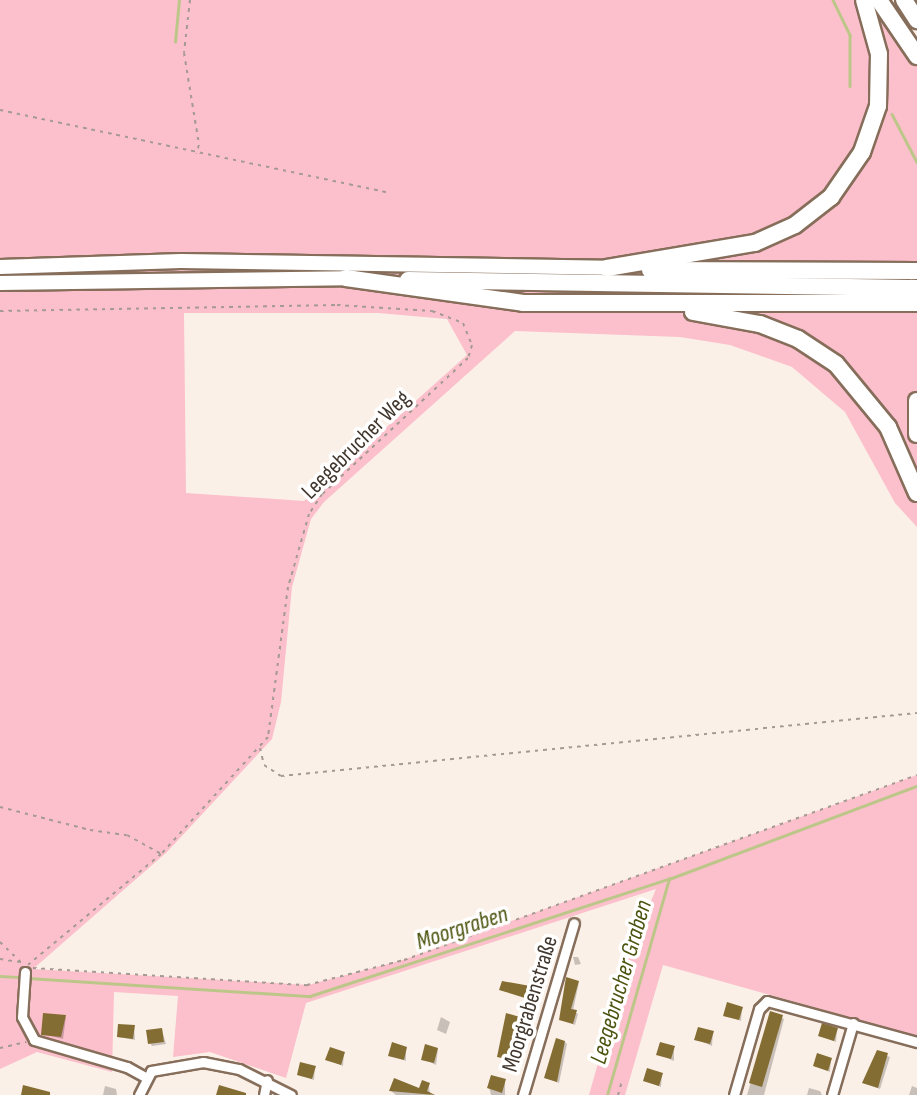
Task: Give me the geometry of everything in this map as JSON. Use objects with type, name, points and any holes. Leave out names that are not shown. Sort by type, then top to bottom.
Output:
[{"type":"highway","points":[[607,268],[755,243],[795,225],[831,197],[862,152],[878,106],[880,54],[864,0]]},
{"type":"highway","points":[[879,0],[917,57]]},
{"type":"highway","points":[[904,0],[917,20]]},
{"type":"highway","points":[[0,267],[194,261],[917,271]]},
{"type":"highway","points":[[0,283],[346,278],[750,288],[917,288]]},
{"type":"highway","points":[[346,278],[505,302],[917,303]]},
{"type":"highway","points":[[642,304],[760,324],[798,339],[836,364],[888,427],[917,493]]},
{"type":"highway","points":[[917,401],[917,434]]},
{"type":"street","name":"Moorgrabenstraße","points":[[523,1095],[574,923]]},
{"type":"street","points":[[25,974],[22,1017],[34,1040],[127,1067],[145,1077]]},
{"type":"street","points":[[734,1095],[759,1009],[768,1001],[917,1042]]},
{"type":"street","points":[[832,1095],[853,1023]]},
{"type":"street","points":[[139,1095],[145,1077],[168,1066],[203,1062],[219,1063],[267,1080],[292,1095]]},
{"type":"street","points":[[264,1095],[267,1080]]},
{"type":"path","points":[[190,0],[184,53],[199,145],[196,153]]},
{"type":"path","points":[[0,110],[390,193]]},
{"type":"path","name":"Leegebrucher Weg","points":[[0,311],[337,305],[439,312],[468,329],[472,345],[468,358],[322,494],[309,514],[288,587],[274,716],[260,748],[161,854],[25,974]]},
{"type":"path","points":[[260,748],[264,765],[281,776],[917,713]]},
{"type":"path","points":[[0,942],[21,962],[25,974],[307,985],[404,960],[917,775]]},
{"type":"path","points":[[0,807],[90,830],[127,835],[161,854]]},
{"type":"path","points":[[0,959],[21,962]]},
{"type":"path","points":[[0,1048],[34,1040]]},
{"type":"path","points":[[618,1095],[622,1081]]},
{"type":"shaded area","points":[[0,0],[857,0],[871,39],[874,83],[865,128],[844,170],[806,210],[759,235],[684,252],[622,255],[694,260],[753,249],[792,233],[826,209],[856,174],[874,140],[885,94],[885,57],[873,0],[917,65],[917,527],[895,503],[845,412],[792,367],[730,345],[680,337],[515,331],[324,502],[311,519],[292,587],[281,702],[272,739],[167,852],[33,969],[308,985],[403,960],[917,775],[917,1036],[663,965],[625,1095],[589,1095],[627,960],[656,889],[306,1003],[286,1078],[210,1052],[173,1057],[178,996],[114,992],[112,1072],[37,1052],[0,1069]],"holes":[[[184,313],[378,313],[447,319],[467,355],[304,501],[186,493]]]},
{"type":"building","points":[[566,977],[579,981],[571,1009],[577,1010],[573,1024],[559,1020]]},
{"type":"building","points":[[502,981],[536,987],[532,1000],[499,990]]},
{"type":"building","points":[[727,1002],[743,1007],[739,1020],[723,1016]]},
{"type":"building","points":[[770,1011],[783,1015],[762,1087],[749,1083]]},
{"type":"building","points":[[43,1013],[66,1015],[61,1037],[41,1035]]},
{"type":"building","points":[[506,1013],[520,1017],[511,1060],[497,1057]]},
{"type":"building","points":[[822,1023],[838,1028],[834,1041],[818,1036]]},
{"type":"building","points":[[118,1024],[135,1025],[133,1039],[117,1037]]},
{"type":"building","points":[[698,1027],[714,1031],[710,1044],[694,1040]]},
{"type":"building","points":[[162,1028],[164,1042],[148,1044],[146,1030]]},
{"type":"building","points":[[556,1038],[565,1041],[557,1082],[544,1078]]},
{"type":"building","points":[[392,1042],[407,1047],[404,1060],[388,1056]]},
{"type":"building","points":[[660,1042],[675,1046],[671,1059],[656,1055]]},
{"type":"building","points":[[425,1044],[438,1048],[434,1063],[421,1060]]},
{"type":"building","points":[[330,1047],[345,1052],[341,1065],[325,1060]]},
{"type":"building","points":[[877,1050],[888,1053],[878,1088],[862,1083]]},
{"type":"building","points":[[817,1053],[832,1058],[828,1071],[813,1066]]},
{"type":"building","points":[[300,1062],[316,1066],[312,1079],[297,1075]]},
{"type":"building","points":[[647,1068],[663,1073],[659,1086],[643,1081]]},
{"type":"building","points":[[491,1075],[506,1079],[502,1093],[487,1088]]},
{"type":"building","points":[[394,1078],[419,1088],[422,1080],[430,1083],[427,1091],[435,1095],[389,1091]]},
{"type":"building","points":[[23,1085],[50,1092],[50,1095],[21,1095]]},
{"type":"building","points":[[219,1085],[246,1093],[246,1095],[216,1095]]},
{"type":"waterway","points":[[175,42],[179,0]]},
{"type":"waterway","points":[[833,0],[850,35],[850,86]]},
{"type":"waterway","points":[[892,114],[917,162]]},
{"type":"waterway","name":"Moorgraben","points":[[28,978],[310,996],[669,879],[917,786]]},
{"type":"waterway","name":"Leegebrucher Graben","points":[[607,1095],[669,879]]},
{"type":"waterway","name":"Moorgraben","points":[[0,976],[21,977]]}]
